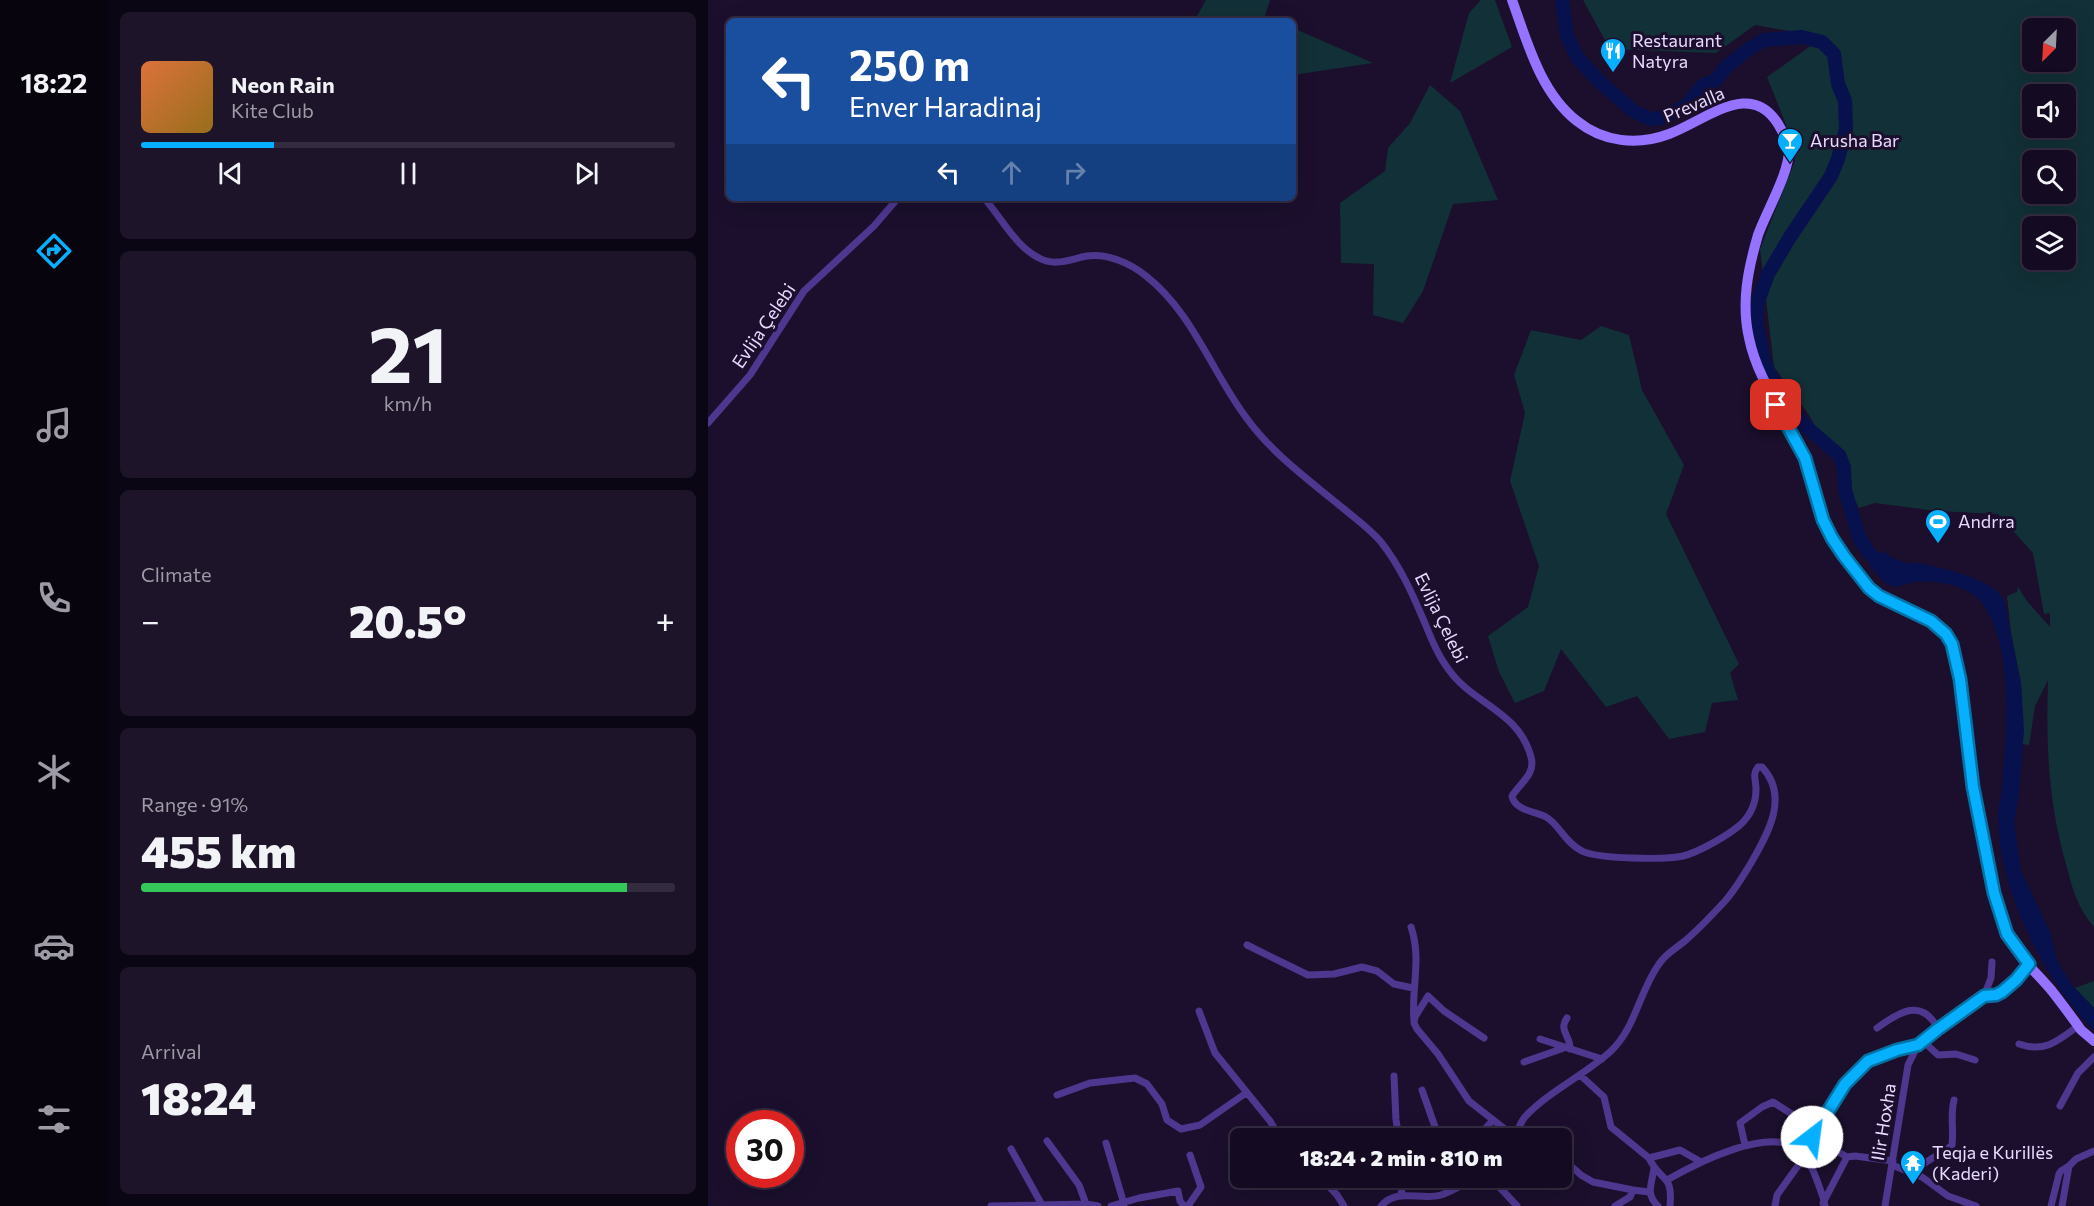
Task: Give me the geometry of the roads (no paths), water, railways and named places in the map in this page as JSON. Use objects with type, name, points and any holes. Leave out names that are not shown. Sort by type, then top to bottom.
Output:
[{"type":"main road","name":"Prevalla","points":[[1512,0],[1545,83],[1575,120],[1593,132],[1619,140],[1646,140],[1666,135],[1723,107],[1737,104],[1760,107],[1774,117],[1785,135],[1788,159],[1758,234],[1744,297],[1745,316],[1753,353],[1770,394],[1805,458],[1817,502],[1832,538],[1869,588],[1884,600],[1931,621],[1946,634],[1952,644],[1960,679],[1973,787],[1994,893],[2007,934],[2078,1026],[2094,1041]]},
{"type":"street","name":"Evlija Çelebi","points":[[708,423],[750,375],[804,291],[874,226],[895,201]]},
{"type":"street","name":"Evlija Çelebi","points":[[986,201],[1016,238],[1038,258],[1056,263],[1093,256],[1114,259],[1143,274],[1167,296],[1189,325],[1245,417],[1265,441],[1379,540],[1399,565],[1434,645],[1447,668],[1458,681],[1504,715],[1519,732],[1532,759],[1532,768],[1512,796],[1518,806],[1548,818],[1571,844],[1589,854],[1664,858],[1684,855],[1741,824],[1750,814],[1755,801],[1755,771],[1758,767],[1766,770],[1775,791],[1775,809],[1771,826],[1727,899],[1686,940],[1661,961],[1651,975],[1625,1036],[1602,1059],[1574,1078],[1524,1119],[1520,1128]]},
{"type":"street","points":[[1411,927],[1417,950],[1412,1004],[1414,1023],[1451,1072],[1454,1081],[1469,1101],[1503,1128]]},
{"type":"street","points":[[1247,945],[1308,975],[1334,974],[1362,967],[1377,971],[1394,984],[1413,988]]},
{"type":"street","points":[[1984,996],[1991,978],[1992,962]]},
{"type":"street","points":[[1774,1206],[1777,1195],[1805,1156],[1817,1127],[1845,1084],[1868,1061],[1921,1043],[1984,996],[2002,992],[2029,964]]},
{"type":"street","points":[[1414,1023],[1415,1017],[1428,996],[1444,1011],[1484,1038]]},
{"type":"street","points":[[1876,1028],[1906,1011],[1916,1009],[1927,1013],[1938,1029]]},
{"type":"street","points":[[1199,1011],[1215,1053],[1274,1128]]},
{"type":"street","points":[[1524,1062],[1568,1048],[1571,1042],[1563,1030],[1568,1018]]},
{"type":"street","points":[[2019,1044],[2029,1048],[2041,1048],[2061,1039],[2078,1026]]},
{"type":"street","points":[[1540,1039],[1602,1059]]},
{"type":"street","points":[[1921,1043],[1938,1055],[1956,1054],[1975,1060]]},
{"type":"street","name":"Ilir Hoxha","points":[[1885,1206],[1908,1065],[1921,1043]]},
{"type":"street","points":[[2060,1106],[2078,1073],[2094,1058]]},
{"type":"street","points":[[1580,1075],[1604,1097],[1611,1127],[1649,1158],[1654,1168],[1668,1180],[1671,1190],[1670,1206]]},
{"type":"street","points":[[1394,1076],[1398,1128]]},
{"type":"street","points":[[1057,1095],[1090,1083],[1135,1078],[1146,1084],[1162,1104],[1167,1120],[1181,1129],[1200,1125],[1246,1093]]},
{"type":"street","points":[[1422,1090],[1435,1128]]},
{"type":"street","points":[[1917,1174],[1916,1170],[1923,1163],[1952,1145],[1951,1113],[1954,1100]]},
{"type":"street","points":[[1745,1145],[1740,1123],[1773,1102],[1801,1120],[1817,1127]]},
{"type":"street","points":[[1486,1128],[1493,1120]]},
{"type":"street","points":[[1812,1137],[1847,1157],[1855,1156],[1892,1163],[1917,1174],[1948,1196],[1976,1206]]},
{"type":"street","points":[[1047,1141],[1079,1185],[1086,1204]]},
{"type":"street","points":[[1668,1180],[1705,1161],[1752,1142],[1782,1143],[1797,1148],[1805,1156],[1824,1204]]},
{"type":"street","points":[[1106,1143],[1124,1204]]},
{"type":"street","points":[[1011,1149],[1042,1205]]},
{"type":"street","points":[[1649,1158],[1680,1150],[1705,1161]]},
{"type":"street","points":[[2051,1206],[2061,1171],[2076,1159],[2094,1151]]},
{"type":"street","points":[[1111,1206],[1178,1191],[1180,1201],[1186,1206],[1201,1187],[1190,1155]]},
{"type":"street","points":[[1824,1204],[1847,1157]]},
{"type":"street","points":[[2062,1206],[2069,1166]]},
{"type":"street","points":[[1572,1167],[1593,1182],[1649,1192]]},
{"type":"street","points":[[1654,1168],[1649,1192],[1650,1199],[1658,1206]]},
{"type":"street","points":[[1332,1188],[1344,1206]]},
{"type":"street","points":[[1401,1194],[1402,1188]]},
{"type":"street","points":[[1381,1206],[1387,1199],[1401,1194],[1421,1197],[1439,1196],[1455,1188]]},
{"type":"street","points":[[1500,1188],[1517,1206]]},
{"type":"street","points":[[1615,1206],[1630,1197],[1633,1190]]},
{"type":"street","points":[[991,1206],[1086,1204],[1098,1206]]},
{"type":"waterway","points":[[1562,0],[1567,36],[1577,57],[1598,80],[1633,111],[1650,119],[1661,118],[1686,106],[1702,86],[1716,80],[1726,67],[1764,40],[1802,37],[1822,42],[1834,54],[1838,84],[1845,101],[1846,129],[1838,159],[1831,176],[1768,274],[1757,304],[1756,322],[1764,362],[1784,404],[1839,455],[1844,467],[1845,490],[1859,537],[1869,553],[1888,569]]},
{"type":"place","name":"Restaurant Natyra","points":[[1613,74]]},
{"type":"place","name":"Arusha Bar","points":[[1790,164]]},
{"type":"place","name":"Andrra","points":[[1938,545]]},
{"type":"place","name":"Teqja e Kurillës (Kaderi)","points":[[1913,1186]]}]
